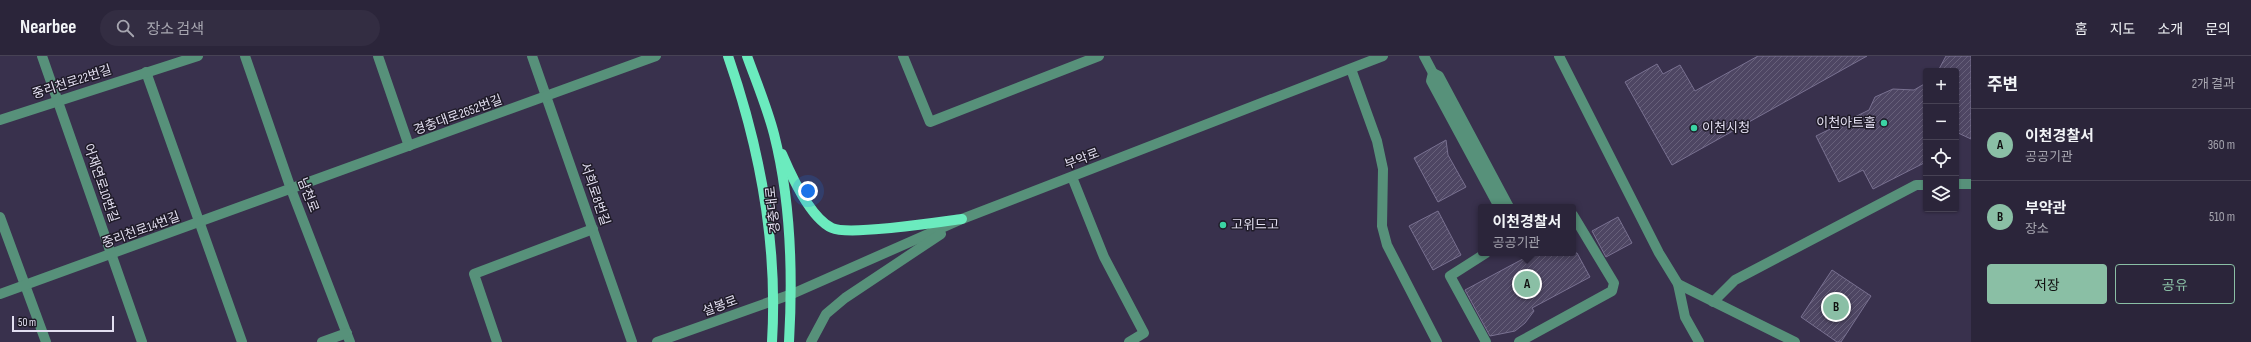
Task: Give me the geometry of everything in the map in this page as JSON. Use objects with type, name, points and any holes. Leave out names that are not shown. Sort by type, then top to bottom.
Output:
[{"type":"main road","name":"경충대로","points":[[728,56],[754,140],[765,194],[774,300],[772,342]]},
{"type":"main road","name":"경충대로","points":[[747,56],[774,133],[785,187],[792,294],[789,342]]},
{"type":"main road","points":[[774,133],[796,186],[816,214],[832,228],[852,231],[962,219]]},
{"type":"street","name":"어재연로10번길","points":[[42,56],[142,342]]},
{"type":"street","name":"중리천로22번길","points":[[0,120],[198,56]]},
{"type":"street","name":"남천로","points":[[246,56],[291,189],[348,337]]},
{"type":"street","points":[[378,56],[409,146]]},
{"type":"street","name":"서희로8번길","points":[[532,56],[632,342]]},
{"type":"street","name":"경충대로2652번길","points":[[291,189],[547,96],[631,60],[656,56]]},
{"type":"street","points":[[903,56],[930,122],[1099,56]]},
{"type":"street","name":"부악로","points":[[792,294],[962,219],[1384,56]]},
{"type":"street","points":[[1424,56],[1433,73],[1432,81],[1497,204]]},
{"type":"street","points":[[1559,56],[1660,253],[1678,284],[1685,317],[1699,342]]},
{"type":"street","points":[[1351,69],[1377,141],[1383,169],[1382,226],[1387,245],[1438,342]]},
{"type":"street","points":[[146,72],[242,342]]},
{"type":"street","points":[[1433,73],[1439,76],[1507,204]]},
{"type":"street","points":[[1072,177],[1104,257],[1144,333],[1129,342]]},
{"type":"street","points":[[1959,184],[1971,184]]},
{"type":"street","points":[[1713,302],[1735,280],[1916,185],[1923,185]]},
{"type":"street","name":"중리천로14번길","points":[[0,294],[291,189]]},
{"type":"street","points":[[0,217],[46,342]]},
{"type":"street","points":[[810,342],[826,314],[840,302],[962,219]]},
{"type":"street","points":[[1519,342],[1612,291],[1614,283],[1576,220]]},
{"type":"street","points":[[497,342],[474,274],[593,229]]},
{"type":"street","points":[[1481,256],[1450,276],[1486,342]]},
{"type":"street","points":[[1678,284],[1795,342]]},
{"type":"street","name":"설봉로","points":[[657,342],[792,294]]},
{"type":"street","points":[[322,342],[348,337]]},
{"type":"building","name":"이천시청","points":[[1758,56],[1867,56],[1672,165],[1625,82],[1657,64],[1663,74],[1680,65],[1695,91]]},
{"type":"building","points":[[1946,56],[1971,56],[1971,139],[1959,133],[1959,68],[1940,68]]},
{"type":"building","name":"이천아트홀","points":[[1923,85],[1923,164],[1873,189],[1863,170],[1839,182],[1816,136],[1869,110],[1875,97],[1893,89],[1914,90]]},
{"type":"building","points":[[1446,140],[1448,155],[1466,187],[1438,202],[1414,158]]},
{"type":"building","points":[[1438,211],[1461,255],[1433,270],[1409,226]]},
{"type":"building","points":[[1618,217],[1632,243],[1606,257],[1592,231]]},
{"type":"building","points":[[1577,253],[1590,277],[1532,308],[1534,311],[1525,323],[1515,331],[1490,336],[1465,290],[1528,256],[1576,256]]},
{"type":"building","points":[[1832,270],[1871,296],[1841,342],[1837,342],[1801,317]]},
{"type":"place","name":"이천아트홀","points":[[1884,123]]},
{"type":"place","name":"이천시청","points":[[1694,128]]},
{"type":"place","name":"고위드고","points":[[1223,225]]},
{"type":"place","name":"이천경찰서","points":[[1527,284]]},
{"type":"place","name":"부악관","points":[[1836,307]]}]
